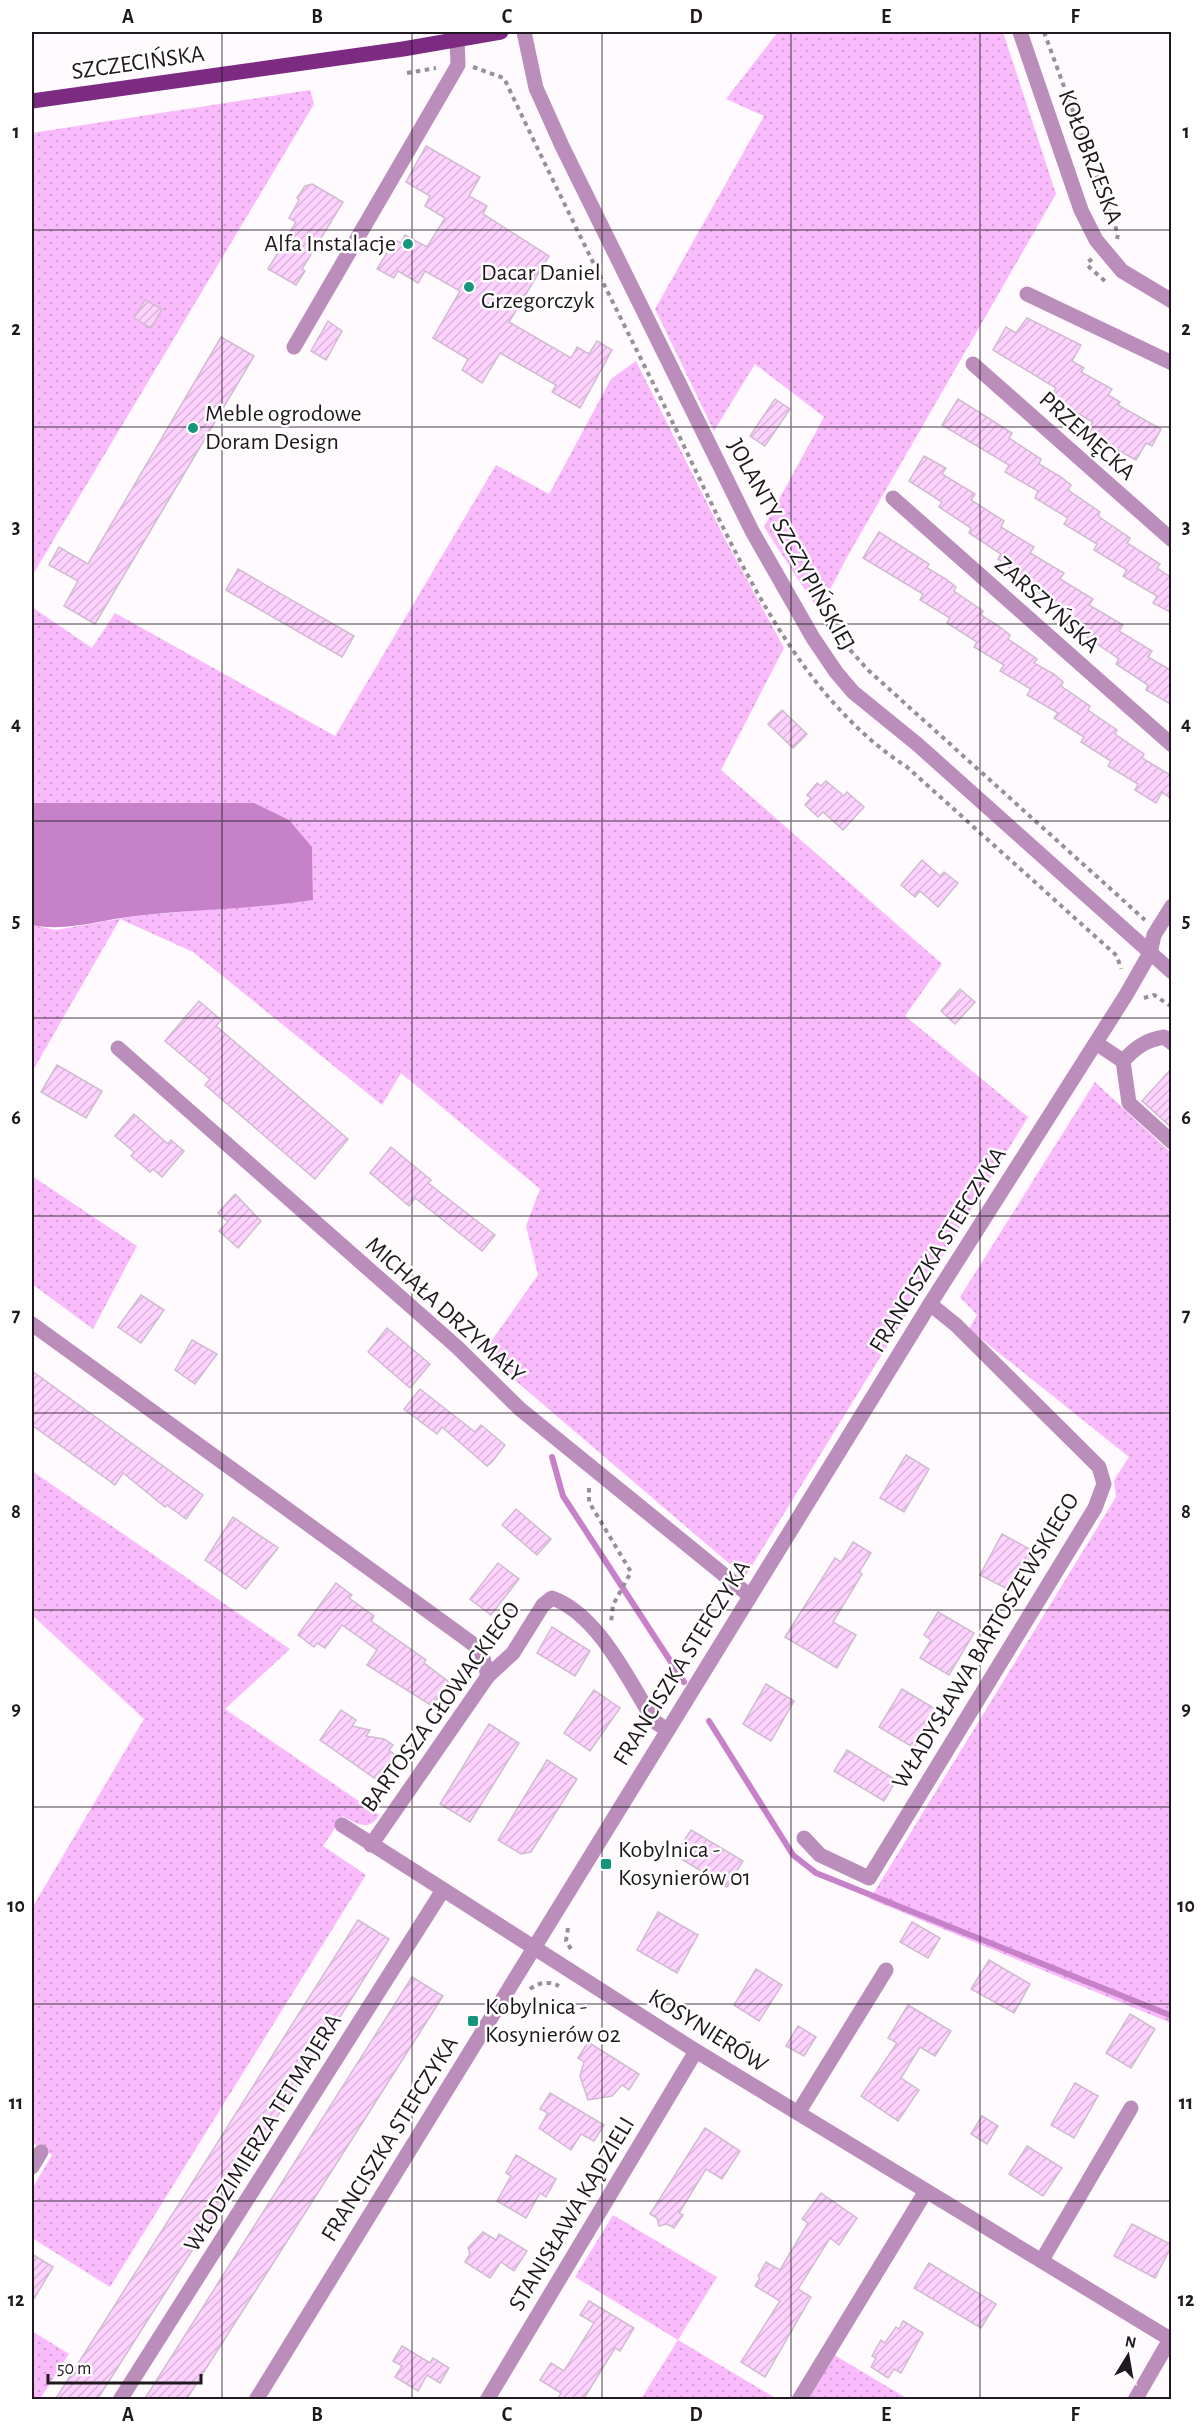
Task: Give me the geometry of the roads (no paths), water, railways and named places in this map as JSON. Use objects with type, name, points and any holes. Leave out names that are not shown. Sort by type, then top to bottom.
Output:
[{"type":"main road","name":"SZCZECIŃSKA","points":[[32,101],[501,32]]},
{"type":"street","name":"JOLANTY SZCZYPIŃSKIEJ","points":[[524,32],[536,88],[562,146],[752,531],[825,657],[853,692],[917,744],[1172,972]]},
{"type":"street","name":"KOŁOBRZESKA","points":[[1020,32],[1081,210],[1096,240],[1122,271],[1172,301]]},
{"type":"street","points":[[294,347],[458,64],[457,39]]},
{"type":"street","points":[[1027,294],[1172,363]]},
{"type":"street","name":"PRZEMĘCKA","points":[[974,364],[1172,540]]},
{"type":"street","name":"ZARSZYŃSKA","points":[[893,498],[1172,745]]},
{"type":"street","name":"FRANCISZKA STEFCZYKA","points":[[256,2400],[930,1304],[1096,1043],[1150,953],[1156,931],[1172,906]]},
{"type":"street","points":[[1123,1061],[1136,1047],[1150,1039],[1164,1036],[1172,1043]]},
{"type":"street","points":[[1096,1043],[1123,1061],[1129,1103],[1172,1142]]},
{"type":"street","name":"MICHAŁA DRZYMAŁY","points":[[118,1048],[457,1347],[520,1409],[750,1596]]},
{"type":"street","name":"WŁADYSŁAWA BARTOSZEWSKIEGO","points":[[804,1838],[820,1855],[869,1878],[1095,1508],[1104,1484],[1099,1467],[956,1326],[930,1304]]},
{"type":"street","points":[[32,1324],[469,1641],[481,1651],[488,1676]]},
{"type":"street","name":"BARTOSZA GŁOWACKIEGO","points":[[371,1845],[488,1676],[513,1653],[543,1605],[552,1598],[564,1602],[592,1625],[654,1721],[667,1730]]},
{"type":"street","name":"BARTOSZA GŁOWACKIEGO","points":[[342,1825],[534,1948]]},
{"type":"street","name":"WŁODZIMIERZA TETMAJERA","points":[[120,2400],[443,1890]]},
{"type":"street","name":"KOSYNIERÓW","points":[[534,1948],[696,2051],[1171,2337]]},
{"type":"street","points":[[798,2113],[886,1970]]},
{"type":"street","name":"STANISŁAWA KĄDZIELI","points":[[487,2400],[696,2051]]},
{"type":"street","points":[[1042,2260],[1131,2108]]},
{"type":"street","points":[[32,2167],[41,2152]]},
{"type":"street","points":[[799,2400],[926,2191]]},
{"type":"street","points":[[1135,2400],[1166,2363],[1171,2337]]},
{"type":"waterway","points":[[552,1457],[563,1496],[684,1682]]},
{"type":"waterway","points":[[709,1721],[793,1855],[816,1873],[1172,2016]]},
{"type":"place","name":"Alfa Instalacje","points":[[408,244]]},
{"type":"place","name":"Dacar Daniel Grzegorczyk","points":[[469,287]]},
{"type":"place","name":"Meble ogrodowe Doram Design","points":[[193,428]]},
{"type":"place","name":"Kobylnica - Kosynierów 01","points":[[606,1864]]},
{"type":"place","name":"Kobylnica - Kosynierów 02","points":[[473,2021]]}]
